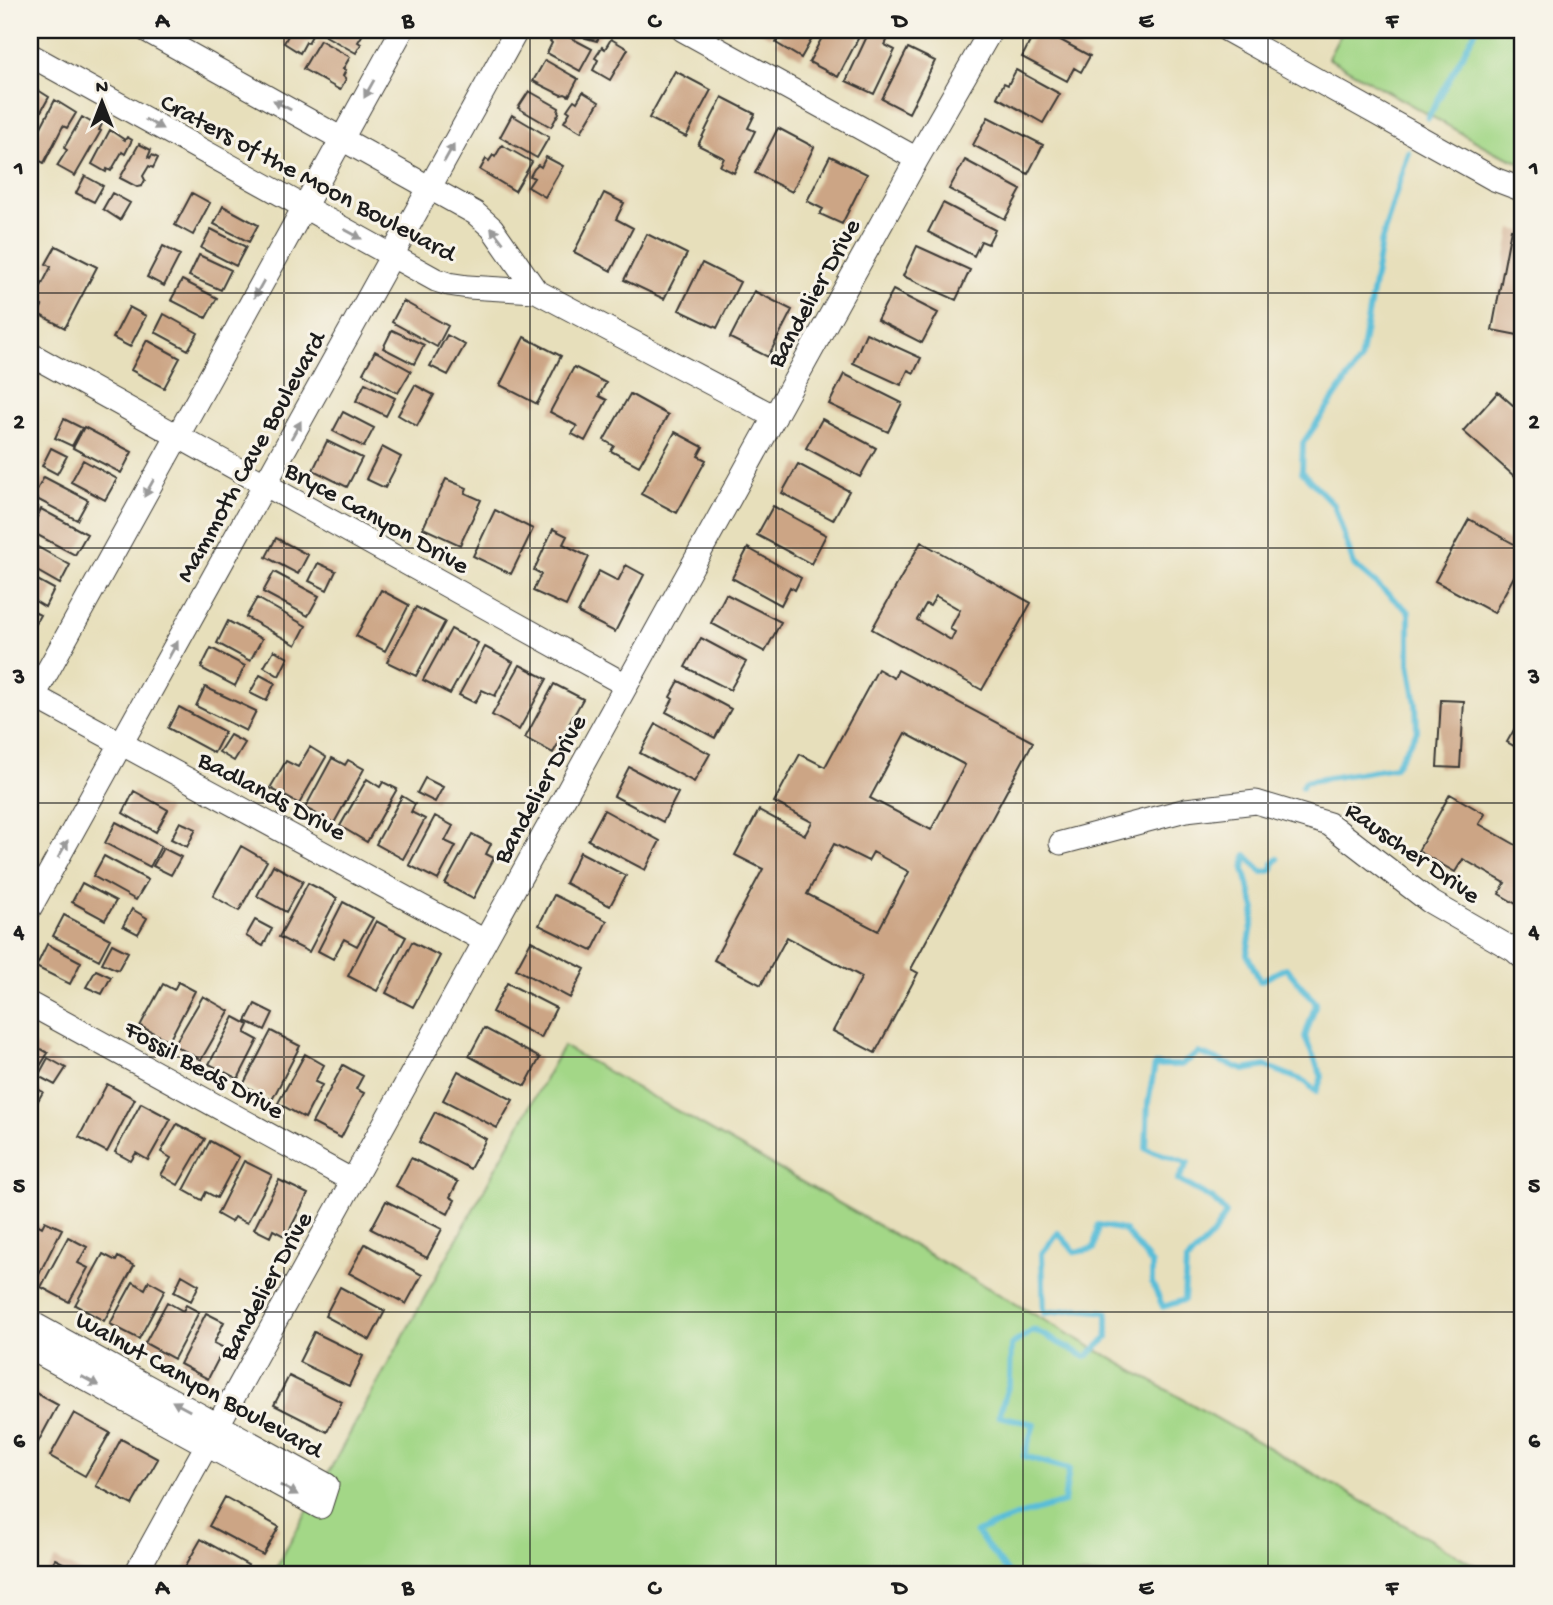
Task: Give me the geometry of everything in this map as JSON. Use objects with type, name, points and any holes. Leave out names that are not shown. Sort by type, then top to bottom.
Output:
[{"type":"street","name":"Craters of the Moon Boulevard","points":[[146,30],[482,218],[502,241],[536,290]]},
{"type":"street","points":[[32,699],[402,30]]},
{"type":"street","name":"Mammoth Cave Boulevard","points":[[30,908],[517,30]]},
{"type":"street","points":[[683,30],[917,159]]},
{"type":"street","name":"Bandelier Drive","points":[[135,1575],[990,30]]},
{"type":"street","points":[[1227,30],[1494,179],[1523,190]]},
{"type":"street","name":"Craters of the Moon Boulevard","points":[[30,55],[436,280],[447,285],[536,290],[775,417]]},
{"type":"street","name":"Bryce Canyon Drive","points":[[30,354],[626,685]]},
{"type":"street","name":"Badlands Drive","points":[[32,699],[121,744],[485,941]]},
{"type":"street","name":"Rauscher Drive","points":[[1060,843],[1186,810],[1256,802],[1329,824],[1429,901],[1514,950],[1523,958]]},
{"type":"street","name":"Fossil Beds Drive","points":[[30,1004],[353,1181]]},
{"type":"street","name":"Walnut Canyon Boulevard","points":[[30,1322],[212,1436]]},
{"type":"street","name":"Walnut Canyon Boulevard","points":[[30,1348],[212,1436]]},
{"type":"green space","points":[[1343,30],[1523,30],[1523,164],[1495,152],[1328,58]]},
{"type":"green space","points":[[563,1046],[1492,1575],[272,1575]]},
{"type":"building","points":[[218,30],[233,30],[230,36]]},
{"type":"building","points":[[291,30],[314,32],[300,53],[284,43]]},
{"type":"building","points":[[325,30],[355,30],[363,34],[358,42],[361,44],[356,53],[322,34]]},
{"type":"building","points":[[556,30],[592,49],[580,71],[547,53]]},
{"type":"building","points":[[575,30],[603,30],[597,41],[585,38]]},
{"type":"building","points":[[757,30],[774,30],[770,37]]},
{"type":"building","points":[[783,30],[817,30],[801,58],[776,43]]},
{"type":"building","points":[[826,30],[850,30],[860,35],[838,77],[809,62]]},
{"type":"building","points":[[870,30],[891,32],[885,45],[895,50],[874,94],[846,81]]},
{"type":"building","points":[[1036,30],[1042,30],[1090,56],[1081,72],[1074,68],[1067,81],[1022,57]]},
{"type":"building","points":[[611,39],[628,49],[610,80],[593,70],[598,60],[595,58]]},
{"type":"building","points":[[320,40],[350,57],[343,69],[346,70],[343,76],[346,79],[340,90],[303,69]]},
{"type":"building","points":[[908,48],[935,61],[909,113],[882,99]]},
{"type":"building","points":[[545,60],[578,79],[569,96],[561,95],[533,81]]},
{"type":"building","points":[[1016,70],[1060,94],[1043,123],[997,97],[1004,83],[1008,85]]},
{"type":"building","points":[[675,71],[711,90],[686,137],[649,118]]},
{"type":"building","points":[[30,85],[49,97],[30,131]]},
{"type":"building","points":[[529,91],[559,108],[551,127],[518,108]]},
{"type":"building","points":[[583,92],[599,102],[581,132],[564,122],[570,112],[567,110],[574,100],[577,102]]},
{"type":"building","points":[[722,97],[755,114],[748,128],[755,131],[734,173],[720,166],[724,158],[698,145]]},
{"type":"building","points":[[55,100],[76,113],[67,128],[63,126],[44,163],[30,155],[30,148]]},
{"type":"building","points":[[512,115],[549,137],[537,158],[500,137]]},
{"type":"building","points":[[82,117],[94,124],[96,121],[102,124],[99,130],[101,131],[75,176],[57,166]]},
{"type":"building","points":[[988,117],[1043,145],[1028,174],[973,145]]},
{"type":"building","points":[[778,128],[814,147],[792,192],[755,173]]},
{"type":"building","points":[[110,130],[125,140],[127,137],[132,140],[125,154],[122,152],[111,171],[107,169],[106,172],[92,164]]},
{"type":"building","points":[[139,144],[151,150],[148,157],[152,155],[158,158],[153,168],[149,166],[143,176],[145,180],[142,186],[137,187],[120,178]]},
{"type":"building","points":[[502,145],[532,162],[515,191],[480,170],[486,159],[489,161],[493,155],[495,157]]},
{"type":"building","points":[[830,156],[867,174],[842,224],[820,214],[823,209],[807,201]]},
{"type":"building","points":[[546,157],[563,166],[545,197],[528,187],[534,178],[530,176],[534,169],[538,165],[541,167]]},
{"type":"building","points":[[965,160],[1021,190],[1005,219],[949,189]]},
{"type":"building","points":[[85,176],[103,186],[94,202],[76,193]]},
{"type":"building","points":[[112,193],[130,203],[120,220],[103,209]]},
{"type":"building","points":[[192,193],[210,203],[193,235],[175,225]]},
{"type":"building","points":[[604,193],[624,203],[616,219],[633,228],[611,271],[574,252]]},
{"type":"building","points":[[943,203],[995,230],[988,244],[981,241],[974,256],[928,232]]},
{"type":"building","points":[[223,206],[258,225],[249,242],[214,224]]},
{"type":"building","points":[[211,229],[246,247],[236,266],[201,248]]},
{"type":"building","points":[[1511,229],[1523,231],[1523,336],[1492,330]]},
{"type":"building","points":[[647,234],[687,254],[664,299],[624,280]]},
{"type":"building","points":[[56,246],[97,267],[65,328],[38,314],[42,306],[33,302],[51,267],[46,264]]},
{"type":"building","points":[[163,246],[180,255],[164,286],[147,277]]},
{"type":"building","points":[[917,246],[970,270],[956,300],[903,276]]},
{"type":"building","points":[[199,255],[231,270],[221,290],[189,276]]},
{"type":"building","points":[[702,263],[740,282],[717,328],[679,310]]},
{"type":"building","points":[[182,280],[217,298],[206,318],[171,300]]},
{"type":"building","points":[[893,290],[938,313],[922,343],[877,320]]},
{"type":"building","points":[[754,291],[792,310],[768,357],[730,338]]},
{"type":"building","points":[[403,301],[448,326],[437,347],[392,322]]},
{"type":"building","points":[[129,307],[146,316],[130,347],[113,338]]},
{"type":"building","points":[[164,314],[198,333],[188,350],[155,332]]},
{"type":"building","points":[[392,330],[424,345],[414,364],[383,348]]},
{"type":"building","points":[[866,333],[921,358],[914,373],[908,370],[901,385],[853,363]]},
{"type":"building","points":[[447,335],[465,345],[448,375],[430,366]]},
{"type":"building","points":[[524,337],[561,356],[537,404],[500,385]]},
{"type":"building","points":[[147,340],[180,358],[164,388],[131,370]]},
{"type":"building","points":[[375,351],[411,371],[398,393],[363,373]]},
{"type":"building","points":[[574,367],[606,383],[599,396],[607,400],[585,441],[572,434],[577,426],[550,412]]},
{"type":"building","points":[[844,374],[902,403],[888,432],[829,404]]},
{"type":"building","points":[[365,383],[395,398],[386,416],[356,401]]},
{"type":"building","points":[[415,385],[434,395],[417,426],[398,415]]},
{"type":"building","points":[[1498,392],[1523,414],[1523,484],[1463,431]]},
{"type":"building","points":[[630,394],[668,415],[639,466],[611,451],[614,446],[604,440]]},
{"type":"building","points":[[343,412],[374,428],[364,447],[333,431]]},
{"type":"building","points":[[64,419],[82,428],[72,446],[55,438]]},
{"type":"building","points":[[822,419],[876,448],[860,477],[806,448]]},
{"type":"building","points":[[84,427],[132,452],[121,473],[73,448]]},
{"type":"building","points":[[675,432],[703,447],[698,456],[706,460],[677,513],[641,494]]},
{"type":"building","points":[[327,441],[362,458],[347,487],[313,470]]},
{"type":"building","points":[[382,447],[401,457],[385,488],[366,479]]},
{"type":"building","points":[[51,448],[67,456],[57,474],[42,466]]},
{"type":"building","points":[[83,460],[117,479],[105,500],[71,482]]},
{"type":"building","points":[[798,464],[849,491],[833,520],[782,493]]},
{"type":"building","points":[[44,477],[88,500],[77,520],[33,497]]},
{"type":"building","points":[[446,479],[467,488],[465,493],[481,500],[460,545],[423,528]]},
{"type":"building","points":[[30,503],[38,507],[30,522]]},
{"type":"building","points":[[773,506],[826,535],[811,564],[757,535]]},
{"type":"building","points":[[41,509],[87,534],[75,555],[30,531]]},
{"type":"building","points":[[495,510],[533,529],[511,574],[473,556]]},
{"type":"building","points":[[1469,519],[1523,549],[1523,560],[1494,613],[1435,581]]},
{"type":"building","points":[[553,529],[567,536],[563,544],[589,557],[566,606],[533,591],[541,574],[534,570]]},
{"type":"building","points":[[276,538],[308,555],[298,574],[266,557]]},
{"type":"building","points":[[921,542],[1031,603],[982,690],[872,629]],"holes":[[[936,596],[960,610],[950,629],[955,632],[951,640],[917,620],[926,604],[930,606]]]},
{"type":"building","points":[[34,545],[70,565],[60,584],[30,567],[30,554]]},
{"type":"building","points":[[748,548],[801,578],[795,590],[790,587],[781,605],[732,578]]},
{"type":"building","points":[[318,563],[336,571],[327,590],[309,581]]},
{"type":"building","points":[[626,565],[644,575],[615,632],[578,613],[599,571],[618,581]]},
{"type":"building","points":[[274,572],[319,596],[308,616],[263,592]]},
{"type":"building","points":[[30,576],[54,589],[45,607],[30,598]]},
{"type":"building","points":[[381,590],[409,605],[385,651],[356,636]]},
{"type":"building","points":[[726,594],[781,622],[765,652],[711,623]]},
{"type":"building","points":[[257,598],[306,626],[296,645],[246,617]]},
{"type":"building","points":[[416,607],[445,622],[416,676],[387,662]]},
{"type":"building","points":[[30,610],[40,615],[30,633]]},
{"type":"building","points":[[228,621],[262,639],[250,661],[217,643]]},
{"type":"building","points":[[451,629],[478,643],[450,694],[423,680]]},
{"type":"building","points":[[701,638],[746,662],[730,690],[685,667]]},
{"type":"building","points":[[485,647],[513,662],[495,696],[482,690],[475,703],[459,695]]},
{"type":"building","points":[[211,648],[245,666],[235,686],[201,668]]},
{"type":"building","points":[[274,650],[288,658],[279,676],[264,667]]},
{"type":"building","points":[[520,665],[547,679],[519,730],[492,715]]},
{"type":"building","points":[[878,669],[894,678],[898,670],[1033,742],[911,969],[918,973],[875,1053],[833,1031],[862,977],[787,937],[761,985],[714,960],[763,869],[735,855],[759,810],[805,835],[812,822],[774,802],[800,754],[825,767]],"holes":[[[905,733],[965,765],[931,830],[870,798]],[[834,844],[868,861],[873,852],[909,872],[878,931],[807,894]]]},
{"type":"building","points":[[260,675],[275,683],[266,701],[250,693]]},
{"type":"building","points":[[679,681],[731,709],[715,738],[666,712],[673,699],[670,697]]},
{"type":"building","points":[[554,684],[583,699],[553,753],[525,738]]},
{"type":"building","points":[[205,687],[256,711],[246,731],[196,706]]},
{"type":"building","points":[[1441,700],[1464,701],[1460,768],[1437,767]]},
{"type":"building","points":[[179,707],[225,732],[214,753],[168,728]]},
{"type":"building","points":[[1523,714],[1523,751],[1507,742]]},
{"type":"building","points":[[656,724],[710,754],[694,782],[640,753]]},
{"type":"building","points":[[230,735],[245,743],[234,761],[219,752]]},
{"type":"building","points":[[310,747],[326,757],[299,804],[270,788],[286,761],[298,767]]},
{"type":"building","points":[[332,758],[345,765],[348,760],[364,769],[334,823],[305,808]]},
{"type":"building","points":[[629,767],[678,793],[663,822],[614,796]]},
{"type":"building","points":[[425,778],[443,787],[435,802],[417,793]]},
{"type":"building","points":[[367,779],[380,787],[383,782],[397,789],[367,842],[340,826]]},
{"type":"building","points":[[134,791],[168,810],[156,832],[123,813]]},
{"type":"building","points":[[1450,794],[1485,814],[1479,824],[1523,849],[1523,908],[1499,894],[1505,883],[1463,859],[1455,872],[1418,851]]},
{"type":"building","points":[[402,796],[415,804],[411,812],[425,819],[403,859],[376,844]]},
{"type":"building","points":[[604,810],[660,841],[645,870],[588,840]]},
{"type":"building","points":[[435,816],[453,826],[445,841],[456,846],[438,880],[409,865]]},
{"type":"building","points":[[116,822],[161,846],[150,867],[105,843]]},
{"type":"building","points":[[180,822],[196,829],[187,847],[171,839]]},
{"type":"building","points":[[472,834],[491,844],[486,854],[494,858],[473,899],[445,884]]},
{"type":"building","points":[[241,846],[267,861],[239,911],[213,896]]},
{"type":"building","points":[[163,848],[181,857],[171,875],[153,866]]},
{"type":"building","points":[[580,852],[626,876],[610,906],[565,883]]},
{"type":"building","points":[[104,856],[148,880],[136,900],[93,876]]},
{"type":"building","points":[[273,865],[303,881],[286,912],[257,896]]},
{"type":"building","points":[[82,883],[116,901],[105,920],[72,902]]},
{"type":"building","points":[[308,883],[337,898],[309,952],[279,937]]},
{"type":"building","points":[[554,895],[607,921],[592,951],[539,925]]},
{"type":"building","points":[[343,902],[373,918],[357,946],[344,939],[333,959],[318,951]]},
{"type":"building","points":[[132,909],[147,918],[138,934],[123,926]]},
{"type":"building","points":[[64,915],[110,939],[99,960],[53,936]]},
{"type":"building","points":[[255,920],[272,929],[263,946],[246,936]]},
{"type":"building","points":[[376,921],[406,937],[377,991],[348,976]]},
{"type":"building","points":[[531,941],[585,969],[570,998],[516,969]]},
{"type":"building","points":[[412,942],[440,956],[413,1007],[386,993]]},
{"type":"building","points":[[47,944],[81,962],[70,984],[36,967]]},
{"type":"building","points":[[112,944],[128,952],[118,970],[102,963]]},
{"type":"building","points":[[96,970],[111,977],[102,994],[86,987]]},
{"type":"building","points":[[178,982],[195,991],[169,1041],[140,1026],[163,984],[174,990]]},
{"type":"building","points":[[507,983],[556,1008],[541,1038],[492,1012]]},
{"type":"building","points":[[203,996],[229,1011],[201,1060],[174,1045]]},
{"type":"building","points":[[255,1004],[273,1013],[265,1030],[246,1021]]},
{"type":"building","points":[[234,1017],[249,1025],[245,1033],[258,1040],[238,1079],[209,1064]]},
{"type":"building","points":[[484,1028],[540,1058],[525,1086],[469,1056]]},
{"type":"building","points":[[271,1031],[300,1046],[272,1100],[243,1085]]},
{"type":"building","points":[[30,1043],[48,1053],[35,1074],[30,1071]]},
{"type":"building","points":[[305,1054],[324,1065],[315,1082],[322,1085],[305,1118],[278,1103]]},
{"type":"building","points":[[48,1058],[66,1068],[55,1085],[38,1076]]},
{"type":"building","points":[[343,1065],[363,1076],[356,1089],[364,1093],[341,1138],[312,1123]]},
{"type":"building","points":[[458,1071],[513,1100],[497,1128],[443,1100]]},
{"type":"building","points":[[107,1084],[135,1099],[107,1152],[79,1137]]},
{"type":"building","points":[[30,1085],[43,1092],[32,1111],[30,1110]]},
{"type":"building","points":[[141,1103],[171,1119],[148,1160],[136,1153],[131,1161],[115,1152]]},
{"type":"building","points":[[435,1112],[486,1139],[470,1169],[419,1142]]},
{"type":"building","points":[[177,1124],[205,1139],[178,1185],[161,1175],[171,1158],[161,1152]]},
{"type":"building","points":[[210,1141],[239,1157],[217,1198],[206,1192],[202,1200],[184,1190]]},
{"type":"building","points":[[411,1158],[458,1182],[450,1197],[455,1200],[448,1214],[396,1186]]},
{"type":"building","points":[[244,1161],[272,1175],[247,1223],[234,1217],[231,1222],[217,1214]]},
{"type":"building","points":[[279,1180],[308,1194],[286,1237],[273,1230],[270,1237],[254,1229]]},
{"type":"building","points":[[386,1201],[442,1229],[427,1258],[371,1229]]},
{"type":"building","points":[[31,1221],[42,1227],[45,1221],[62,1229],[35,1282],[30,1279]]},
{"type":"building","points":[[68,1237],[87,1247],[78,1263],[88,1268],[69,1302],[41,1287]]},
{"type":"building","points":[[365,1244],[422,1275],[406,1304],[349,1273]]},
{"type":"building","points":[[103,1254],[116,1261],[118,1257],[134,1266],[104,1321],[75,1305]]},
{"type":"building","points":[[182,1275],[199,1285],[191,1301],[174,1292]]},
{"type":"building","points":[[149,1281],[165,1290],[139,1339],[110,1324],[133,1282],[145,1289]]},
{"type":"building","points":[[340,1287],[385,1311],[370,1340],[325,1316]]},
{"type":"building","points":[[167,1302],[183,1311],[186,1305],[199,1312],[174,1359],[145,1343]]},
{"type":"building","points":[[206,1313],[224,1322],[214,1343],[224,1348],[208,1379],[180,1364]]},
{"type":"building","points":[[314,1332],[363,1356],[349,1386],[299,1362]]},
{"type":"building","points":[[289,1376],[342,1402],[327,1432],[274,1405]]},
{"type":"building","points":[[32,1391],[58,1405],[37,1444],[30,1440]]},
{"type":"building","points":[[74,1413],[110,1433],[85,1476],[50,1456]]},
{"type":"building","points":[[121,1439],[158,1459],[132,1505],[96,1486]]},
{"type":"building","points":[[225,1497],[279,1527],[263,1555],[209,1526]]},
{"type":"building","points":[[201,1539],[248,1565],[242,1575],[200,1575],[185,1567]]},
{"type":"building","points":[[55,1559],[86,1575],[46,1575]]},
{"type":"waterway","points":[[1428,118],[1476,30]]},
{"type":"waterway","points":[[1302,787],[1304,782],[1395,767],[1417,731],[1416,704],[1409,663],[1409,612],[1354,565],[1334,505],[1302,472],[1303,443],[1360,361],[1381,243],[1408,152]]},
{"type":"waterway","points":[[1010,1575],[976,1532],[1064,1502],[1069,1469],[1024,1456],[1034,1424],[999,1416],[1010,1380],[1011,1345],[1034,1330],[1086,1357],[1107,1338],[1107,1312],[1078,1309],[1044,1313],[1042,1253],[1058,1233],[1075,1252],[1094,1249],[1098,1225],[1124,1230],[1152,1264],[1152,1283],[1163,1307],[1184,1300],[1186,1262],[1212,1236],[1226,1214],[1213,1199],[1178,1180],[1188,1163],[1146,1149],[1148,1103],[1155,1065],[1181,1065],[1199,1053],[1244,1070],[1266,1066],[1306,1082],[1316,1092],[1322,1077],[1305,1037],[1316,1003],[1286,968],[1260,981],[1247,954],[1255,909],[1244,869],[1246,855],[1262,872],[1272,870],[1278,859]]}]
